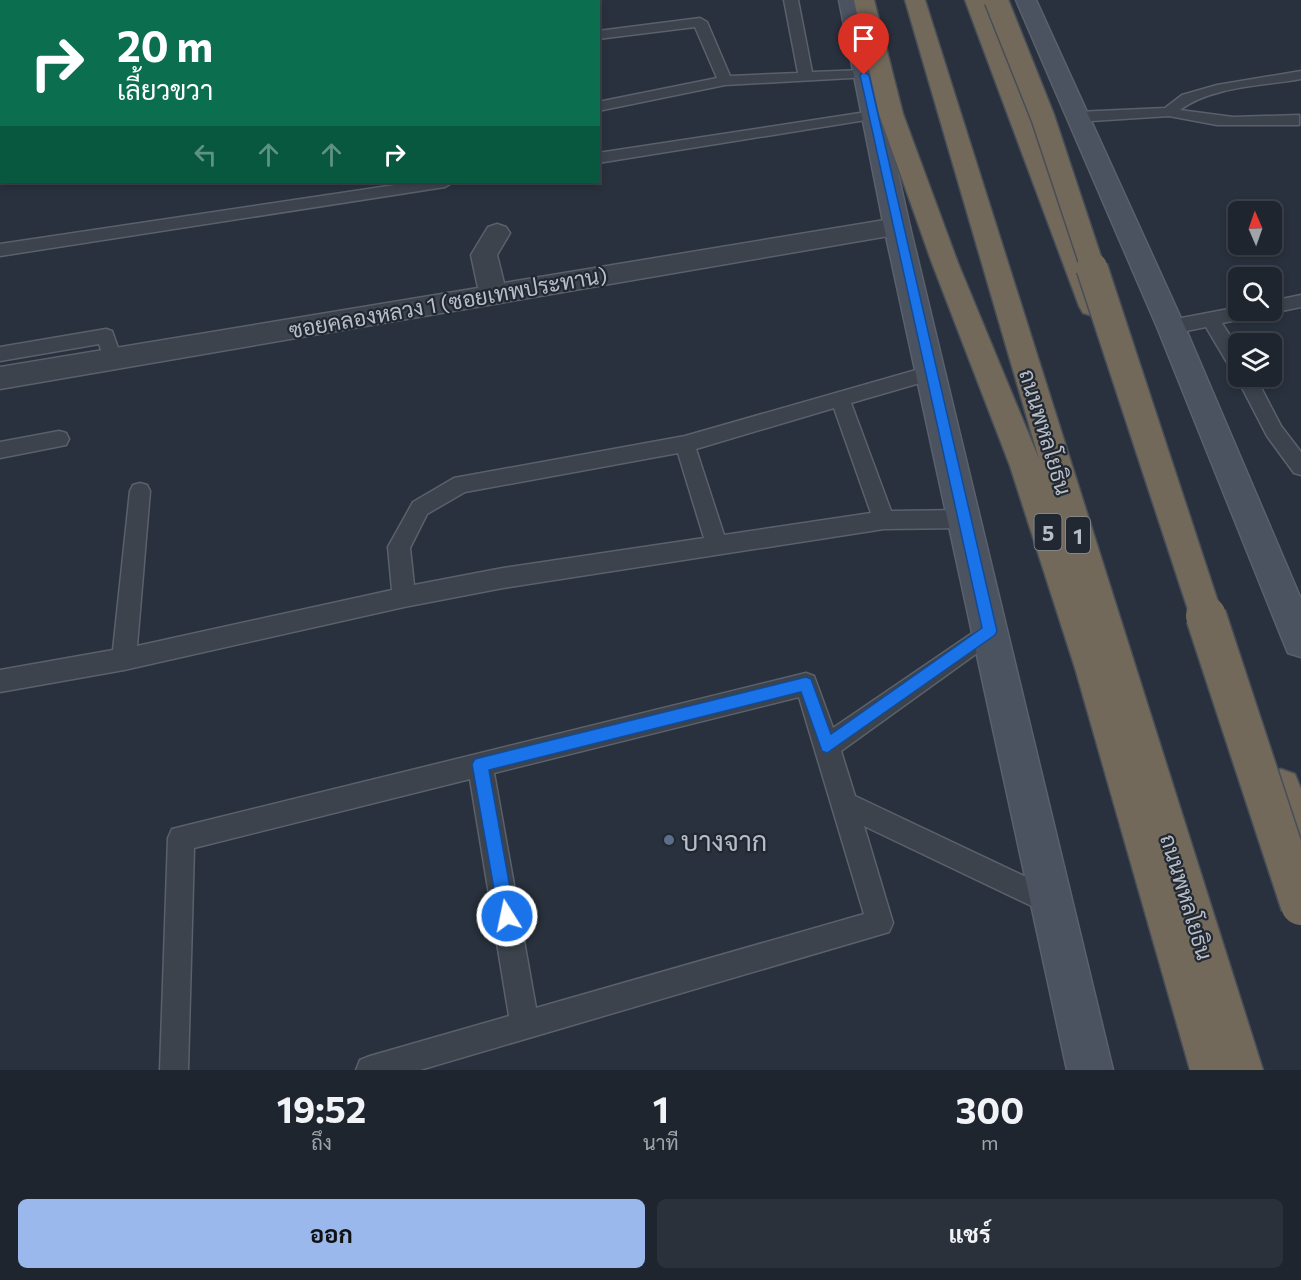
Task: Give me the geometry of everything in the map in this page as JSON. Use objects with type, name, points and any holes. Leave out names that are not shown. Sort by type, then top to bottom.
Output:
[{"type":"highway","name":"5","points":[[864,0],[891,114],[945,263],[1026,466],[1093,668],[1213,1070]]},
{"type":"highway","name":"ถนนพหลโยธิน","points":[[915,0],[1240,1070]]},
{"type":"highway","points":[[975,0],[1301,839]]},
{"type":"highway","points":[[996,0],[1043,118],[1301,905]]},
{"type":"main road","points":[[849,0],[897,227],[1090,1070]]},
{"type":"main road","points":[[1026,0],[1170,327],[1300,634]]},
{"type":"street","name":"ซอยคลองหลวง 1 (ซอยเทพประทาน)","points":[[0,378],[897,227]]},
{"type":"street","points":[[493,295],[484,255],[497,232]]},
{"type":"lane","points":[[791,0],[806,78]]},
{"type":"lane","points":[[600,35],[700,22],[725,81]]},
{"type":"lane","points":[[600,107],[725,81],[864,75]]},
{"type":"lane","points":[[1169,112],[1187,98],[1222,88],[1301,75]]},
{"type":"lane","points":[[1076,117],[1169,112],[1192,119],[1220,122],[1299,120]]},
{"type":"lane","points":[[600,158],[873,115]]},
{"type":"lane","points":[[0,250],[438,183]]},
{"type":"lane","points":[[1282,305],[1301,301]]},
{"type":"lane","points":[[1170,327],[1228,317]]},
{"type":"lane","points":[[1211,321],[1228,348]]},
{"type":"lane","points":[[0,354],[106,336],[113,359]]},
{"type":"lane","points":[[404,597],[399,547],[420,508],[460,484],[685,444],[930,373]]},
{"type":"lane","points":[[1251,387],[1274,431],[1301,467]]},
{"type":"lane","points":[[840,399],[884,520]]},
{"type":"lane","points":[[0,450],[59,440]]},
{"type":"lane","points":[[685,444],[717,545]]},
{"type":"lane","points":[[124,659],[140,491]]},
{"type":"lane","points":[[0,681],[124,659],[404,597],[503,578],[884,520],[964,519]]},
{"type":"lane","points":[[827,746],[990,631]]},
{"type":"lane","points":[[174,1070],[181,838],[806,684],[880,923],[370,1070]]},
{"type":"lane","points":[[480,764],[525,1025]]},
{"type":"lane","points":[[845,804],[1051,902]]},
{"type":"place","name":"บางจาก","points":[[669,840]]},
{"type":"route","points":[[507,916],[480,764],[806,684],[827,746],[990,631],[864,75]]}]
